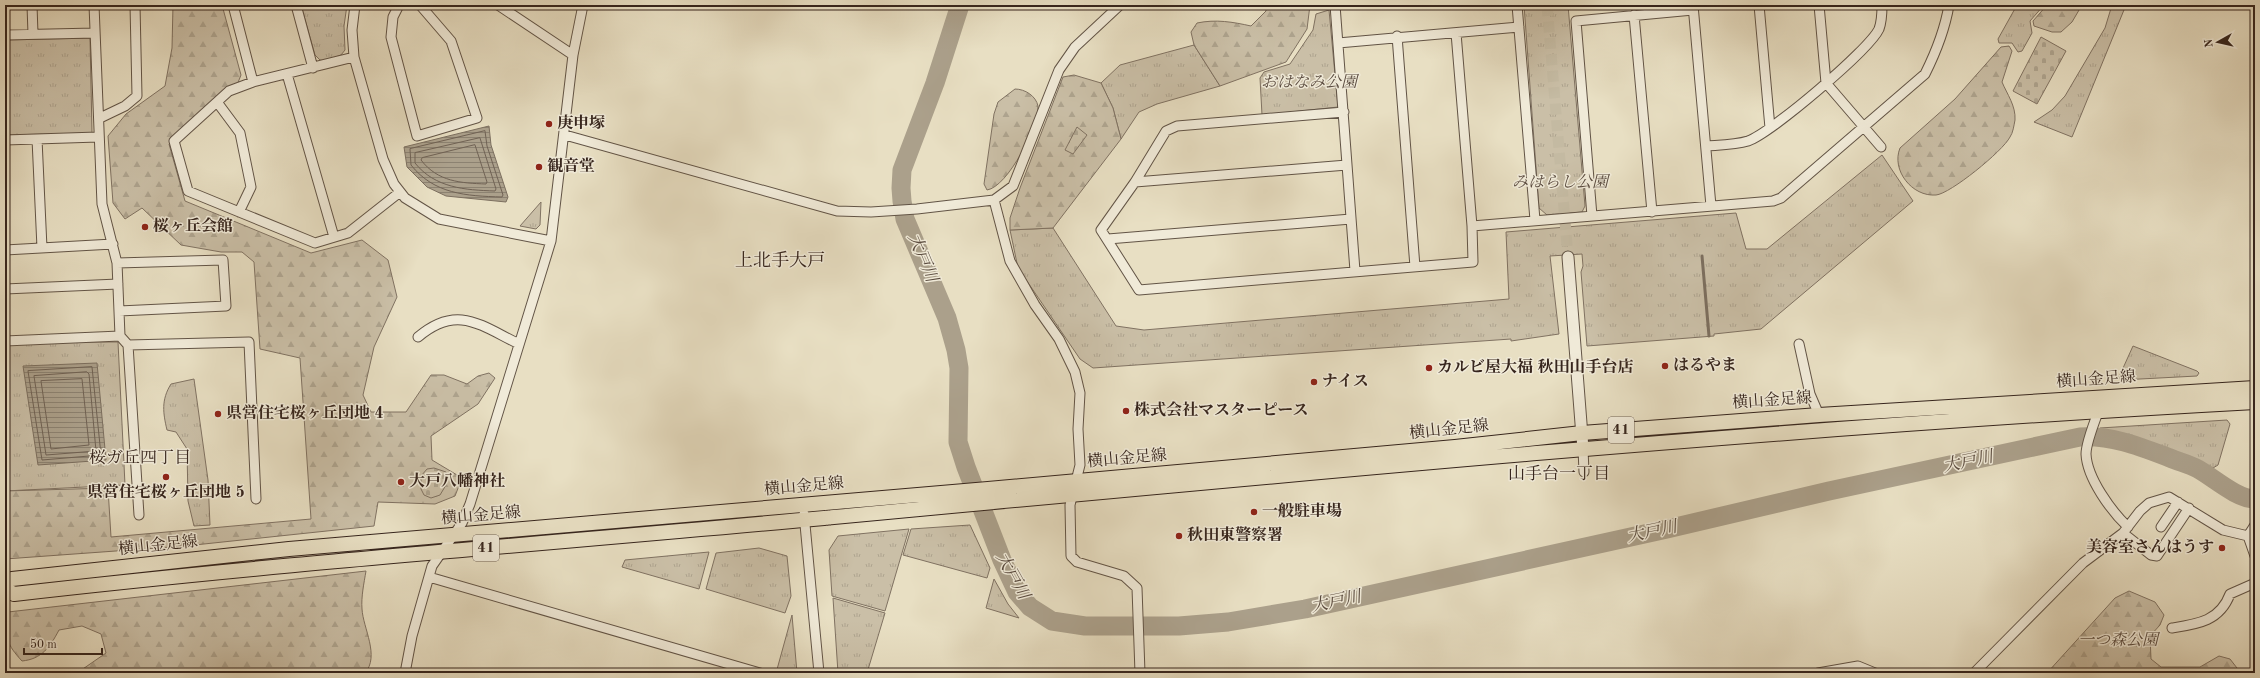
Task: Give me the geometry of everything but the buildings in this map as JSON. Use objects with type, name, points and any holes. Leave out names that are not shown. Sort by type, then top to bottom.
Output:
[{"type":"main road","name":"横山金足線","points":[[5,590],[14,594],[139,580],[804,520],[989,495],[1077,480],[1455,447],[1582,432],[2105,396],[2255,388]]},
{"type":"main road","name":"横山金足線","points":[[989,495],[1074,494],[1820,429],[2099,410],[2255,402]]},
{"type":"main road","name":"横山金足線","points":[[5,584],[12,579],[289,549],[804,505],[965,498]]},
{"type":"street","points":[[32,5],[33,34]]},
{"type":"street","points":[[94,5],[100,118],[98,137],[102,204],[117,263],[120,336],[128,345],[139,515]]},
{"type":"street","points":[[100,118],[125,106],[137,96],[135,5]]},
{"type":"street","points":[[233,5],[253,82]]},
{"type":"street","points":[[296,5],[313,68]]},
{"type":"street","points":[[355,5],[352,30],[354,57],[383,159],[394,184],[400,192],[405,198],[423,211],[438,219],[551,241]]},
{"type":"street","points":[[399,5],[393,17],[390,37],[417,136],[477,118],[451,41],[420,5]]},
{"type":"street","points":[[498,5],[573,55]]},
{"type":"street","points":[[405,673],[412,636],[429,576],[440,552],[462,523],[470,504],[551,241],[573,55],[583,5]]},
{"type":"street","points":[[564,135],[837,211],[887,211],[917,209],[994,200],[1012,186],[1059,70],[1075,47],[1120,5]]},
{"type":"street","points":[[1334,5],[1344,112],[1355,271]]},
{"type":"street","points":[[1517,5],[1535,220]]},
{"type":"street","points":[[1758,5],[1770,128]]},
{"type":"street","points":[[1819,5],[1826,83],[1881,147]]},
{"type":"street","points":[[1706,146],[1749,140],[1770,128],[1826,83],[1874,35],[1882,16],[1882,5]]},
{"type":"street","points":[[1472,226],[1652,212],[1773,201],[1781,198],[1925,74],[1933,58],[1946,23],[1949,5]]},
{"type":"street","points":[[1592,216],[1576,21],[1693,7],[1710,206]]},
{"type":"street","points":[[1634,15],[1652,212]]},
{"type":"street","points":[[1338,42],[1519,27]]},
{"type":"street","points":[[5,35],[95,33]]},
{"type":"street","points":[[1344,112],[1177,126],[1166,131],[1135,182],[1101,230],[1139,290],[1473,262],[1472,226],[1456,33]]},
{"type":"street","points":[[1397,36],[1415,267]]},
{"type":"street","points":[[354,57],[253,82],[229,91],[174,141],[188,191],[315,243],[348,233],[400,192]]},
{"type":"street","points":[[287,74],[334,237]]},
{"type":"street","points":[[217,102],[240,133],[251,187],[239,212]]},
{"type":"street","points":[[5,140],[98,137]]},
{"type":"street","points":[[37,139],[42,248]]},
{"type":"street","points":[[1135,182],[1348,165]]},
{"type":"street","points":[[994,200],[1010,261],[1035,304],[1058,339],[1075,372],[1080,393],[1078,430],[1080,465],[1074,494],[1070,505],[1071,556],[1077,562],[1124,576],[1138,588],[1139,598],[1137,614],[1140,673]]},
{"type":"street","points":[[1108,239],[1351,219]]},
{"type":"street","points":[[5,250],[113,244]]},
{"type":"street","points":[[1568,257],[1584,472]]},
{"type":"street","points":[[117,263],[223,260],[226,306],[119,311]]},
{"type":"street","points":[[5,289],[118,284]]},
{"type":"street","points":[[418,337],[431,326],[447,320],[462,319],[476,323],[519,344]]},
{"type":"street","points":[[5,341],[120,336]]},
{"type":"street","points":[[128,345],[249,342],[256,499]]},
{"type":"street","points":[[1799,344],[1810,394],[1819,415]]},
{"type":"street","points":[[2105,396],[2099,410],[2086,453],[2089,469],[2115,515],[2126,530],[2151,555],[2157,556],[2189,508]]},
{"type":"street","points":[[1974,673],[2083,563],[2126,530],[2136,514],[2150,503],[2169,497],[2223,530],[2248,536]]},
{"type":"street","points":[[2161,527],[2178,502]]},
{"type":"street","points":[[804,505],[804,520],[819,673]]},
{"type":"street","points":[[2248,536],[2255,525]]},
{"type":"street","points":[[2248,536],[2255,556]]},
{"type":"street","points":[[429,576],[760,673]]},
{"type":"street","points":[[2172,628],[2198,624],[2220,612],[2226,606],[2230,594],[2255,583]]},
{"type":"street","points":[[1818,673],[1858,666],[1875,673]]},
{"type":"green space","points":[[173,5],[222,5],[241,75],[237,85],[225,88],[169,144],[185,201],[311,253],[362,240],[388,260],[397,297],[374,347],[363,395],[371,412],[406,412],[431,375],[444,375],[467,384],[478,376],[489,373],[495,378],[478,404],[431,436],[432,460],[462,478],[455,496],[435,504],[378,502],[374,526],[185,546],[5,559],[5,491],[108,488],[111,537],[311,519],[300,358],[260,349],[254,262],[242,252],[221,252],[181,245],[142,208],[125,219],[113,203],[108,136],[126,114],[165,86],[172,48]]},
{"type":"green space","points":[[301,5],[347,5],[344,26],[345,50],[341,55],[325,61],[320,60],[315,55]]},
{"type":"green space","points":[[1266,5],[1310,5],[1307,29],[1286,62],[1220,86],[1194,45],[1191,32],[1197,23],[1211,21],[1238,23],[1251,26],[1266,11]]},
{"type":"green space","name":"みはらし公園","points":[[1524,5],[1568,5],[1585,206],[1582,212],[1547,215],[1539,208]]},
{"type":"green space","points":[[2017,5],[2044,5],[2030,21],[2032,33],[2022,51],[2018,52],[2012,43],[1999,43],[1998,39]]},
{"type":"green space","points":[[2047,5],[2082,5],[2072,22],[2061,32],[2052,32],[2034,26],[2033,21]]},
{"type":"green space","points":[[2112,5],[2126,5],[2072,137],[2034,122],[2052,110],[2065,96],[2105,28]]},
{"type":"green space","name":"おはなみ公園","points":[[1329,10],[1338,107],[1262,115],[1260,78],[1264,72],[1290,64],[1313,30],[1316,14]]},
{"type":"green space","points":[[2041,37],[2066,51],[2037,104],[2013,91]]},
{"type":"green space","points":[[90,38],[92,133],[5,135],[5,40]]},
{"type":"green space","points":[[1194,45],[1220,86],[1157,104],[1139,112],[1121,139],[1113,108],[1101,83],[1120,65]]},
{"type":"green space","points":[[2009,46],[2012,51],[2002,82],[2011,100],[2015,115],[2011,135],[1997,152],[1964,180],[1943,193],[1936,195],[1919,192],[1912,187],[1901,173],[1898,165],[1900,148],[1955,99],[2001,47]]},
{"type":"green space","points":[[1074,75],[1101,83],[1113,108],[1121,139],[1053,228],[1010,230],[1010,218],[1020,188],[1063,77]]},
{"type":"green space","points":[[1015,89],[1026,92],[1035,99],[1038,106],[1037,115],[1028,140],[1013,167],[995,186],[987,190],[984,184],[994,114],[998,102]]},
{"type":"green space","points":[[1077,127],[1087,135],[1073,154],[1065,150]]},
{"type":"green space","points":[[1882,155],[1913,201],[1761,329],[1714,334],[1714,336],[1587,346],[1581,272],[1583,266],[1582,254],[1550,256],[1559,334],[1511,341],[1511,339],[1093,368],[1080,359],[1018,268],[1010,230],[1053,228],[1116,326],[1144,330],[1509,299],[1506,232],[1736,213],[1746,249],[1767,249]]},
{"type":"green space","points":[[541,202],[540,225],[536,229],[520,226]]},
{"type":"green space","points":[[5,342],[118,342],[125,485],[5,491]]},
{"type":"green space","points":[[2133,346],[2199,373],[2197,376],[2121,380],[2119,377]]},
{"type":"green space","points":[[194,379],[208,480],[210,525],[194,526],[188,501],[187,449],[176,432],[167,430],[164,401],[171,384]]},
{"type":"green space","points":[[2227,420],[2230,424],[2218,465],[2213,468],[2119,435],[2101,431],[2100,428]]},
{"type":"green space","points":[[434,468],[446,472],[446,485],[440,495],[431,498],[424,495],[421,489],[421,476],[427,469]]},
{"type":"green space","points":[[970,525],[990,568],[987,578],[903,555],[911,529]]},
{"type":"green space","points":[[909,529],[885,611],[832,596],[829,550],[838,536]]},
{"type":"green space","points":[[759,548],[787,556],[791,596],[785,613],[706,589],[716,553]]},
{"type":"green space","points":[[709,552],[699,589],[622,567],[625,560]]},
{"type":"green space","points":[[366,571],[362,595],[362,609],[370,642],[371,658],[365,673],[77,673],[106,653],[101,634],[82,626],[59,630],[45,651],[35,658],[22,661],[13,650],[6,635],[5,615],[8,612]]},
{"type":"green space","points":[[994,579],[1008,604],[1019,618],[986,608]]},
{"type":"green space","name":"一つ森公園","points":[[2129,591],[2155,602],[2164,615],[2160,625],[2150,636],[2151,659],[2161,667],[2200,667],[2219,656],[2230,659],[2237,668],[2235,673],[2047,673],[2115,598]]},
{"type":"green space","points":[[833,598],[885,613],[867,673],[838,673]]},
{"type":"green space","points":[[792,615],[797,673],[776,673]]},
{"type":"water","points":[[489,126],[491,145],[508,197],[506,202],[446,196],[427,187],[407,167],[404,147]]},
{"type":"water","points":[[97,363],[106,460],[38,465],[23,366]]},
{"type":"waterway","name":"大戸川","points":[[960,5],[935,83],[902,170],[902,201],[905,219],[947,318],[956,350],[959,368],[958,442],[966,467],[1002,560],[1017,592],[1030,607],[1052,621],[1085,626],[1179,626],[1228,622],[1305,609],[1667,529],[1829,491],[2080,437],[2115,440],[2148,450],[2195,467],[2233,492],[2241,496],[2255,499]]},
{"type":"waterway","points":[[1702,256],[1709,336]]},
{"type":"tunnel","points":[[1547,5],[1568,257]]},
{"type":"place","name":"庚申塚","points":[[549,124]]},
{"type":"place","name":"観音堂","points":[[539,167]]},
{"type":"place","name":"桜ヶ丘会館","points":[[145,227]]},
{"type":"place","name":"はるやま","points":[[1665,366]]},
{"type":"place","name":"カルビ屋大福 秋田山手台店","points":[[1429,368]]},
{"type":"place","name":"ナイス","points":[[1314,382]]},
{"type":"place","name":"株式会社マスターピース","points":[[1126,411]]},
{"type":"place","name":"県営住宅桜ヶ丘団地 4","points":[[218,414]]},
{"type":"place","name":"県営住宅桜ヶ丘団地 5","points":[[166,477]]},
{"type":"place","name":"大戸八幡神社","points":[[401,482]]},
{"type":"place","name":"一般駐車場","points":[[1254,512]]},
{"type":"place","name":"秋田東警察署","points":[[1179,536]]},
{"type":"place","name":"美容室さんはうす","points":[[2222,548]]},
{"type":"district","name":"上北手大戸","points":[[780,261]]},
{"type":"district","name":"桜ガ丘四丁目","points":[[140,458]]},
{"type":"district","name":"山手台一丁目","points":[[1559,474]]}]
